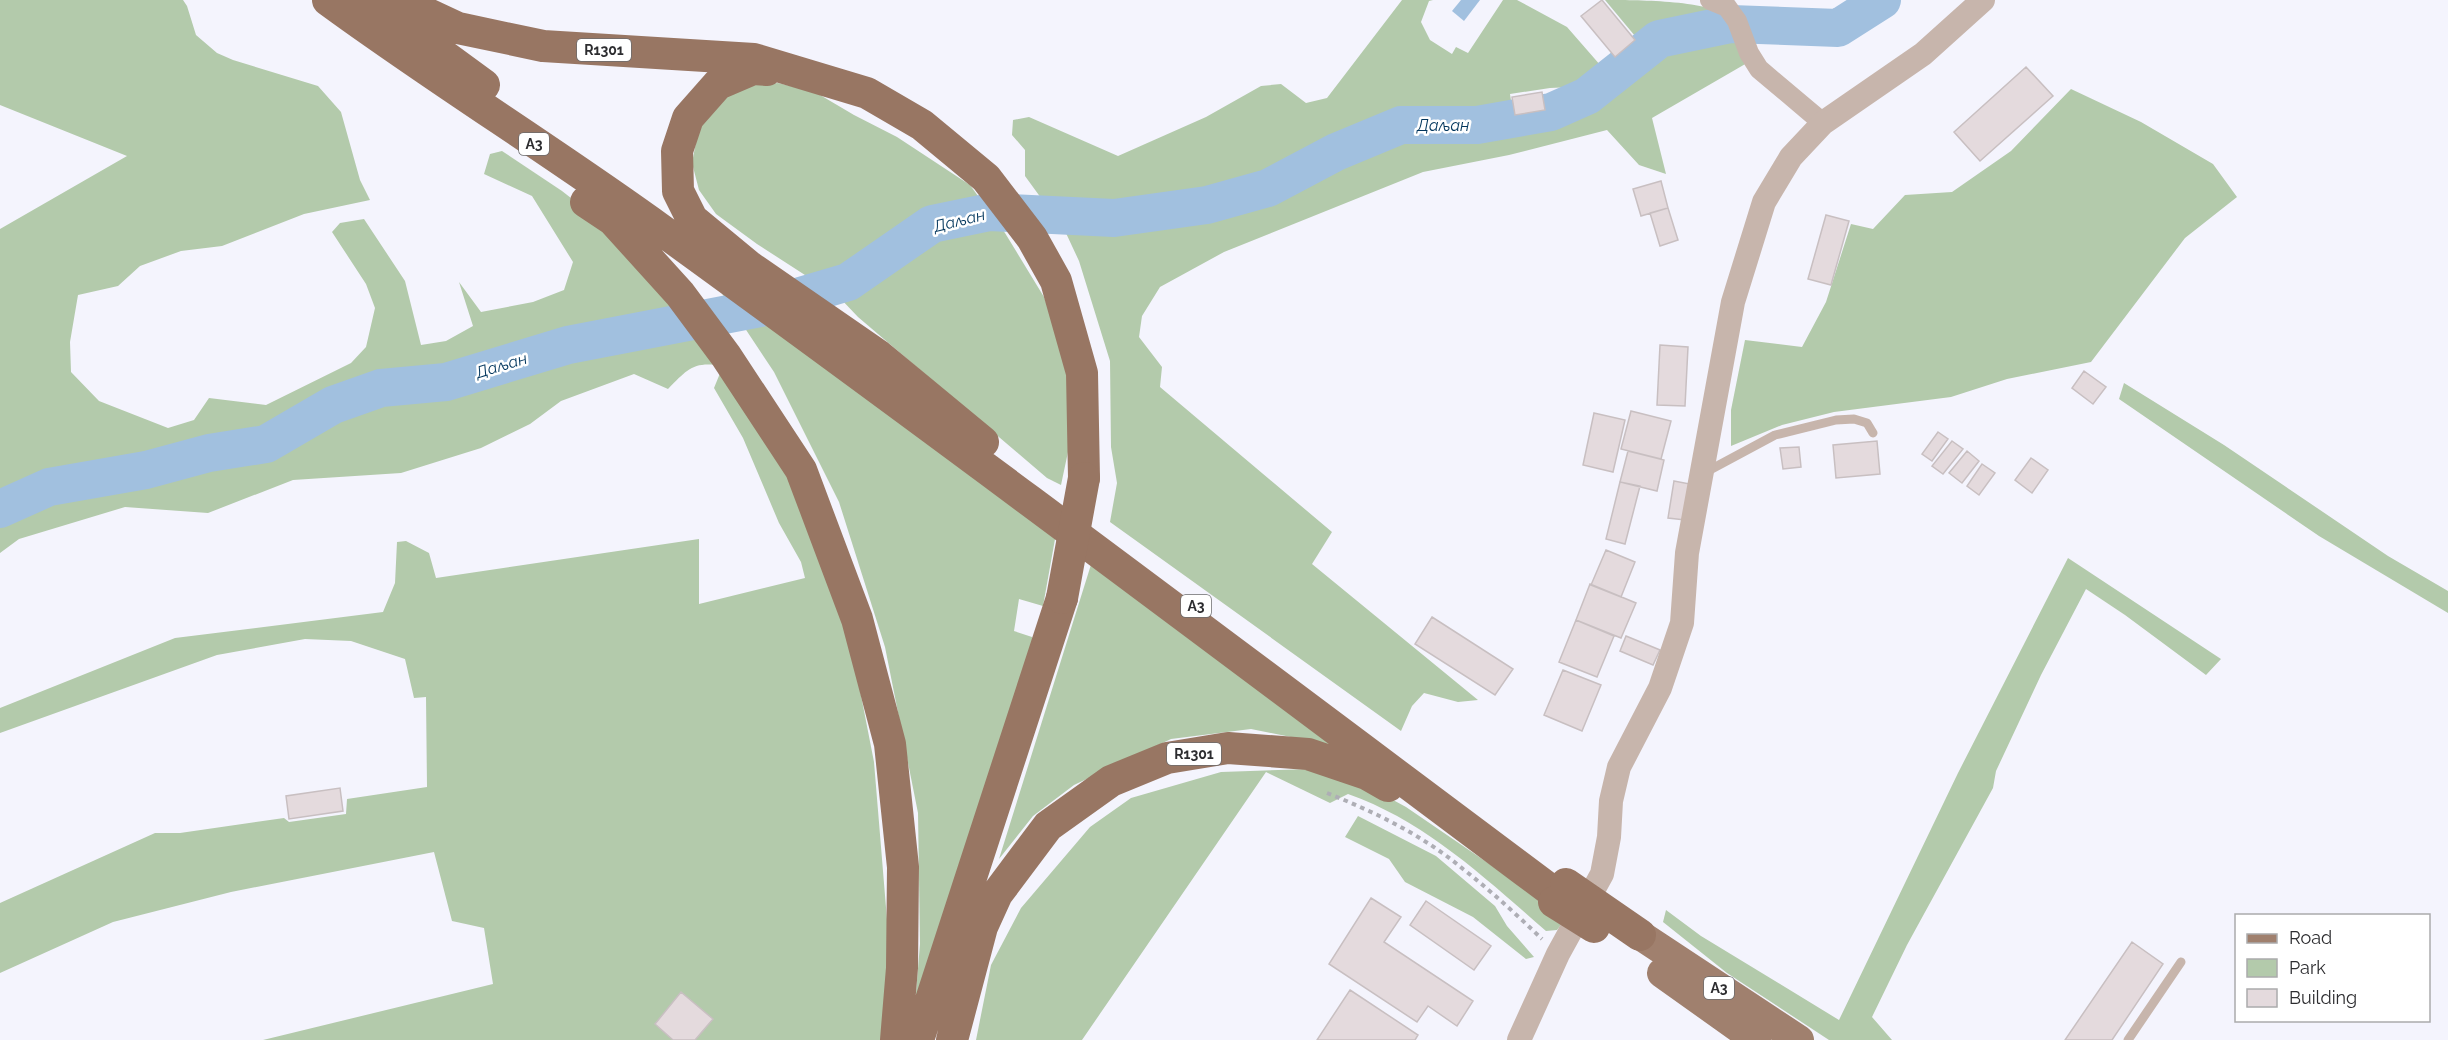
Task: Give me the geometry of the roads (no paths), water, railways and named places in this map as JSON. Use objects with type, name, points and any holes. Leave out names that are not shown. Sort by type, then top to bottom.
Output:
[{"type":"highway","points":[[305,0],[399,75],[613,220],[680,294],[726,356],[801,470],[857,619],[890,744],[903,867],[902,968],[896,1040]]},
{"type":"highway","name":"A3","points":[[328,0],[404,56],[644,218],[745,276]]},
{"type":"highway","name":"A3","points":[[368,0],[745,276],[1035,484],[1559,894]]},
{"type":"highway","name":"R1301","points":[[398,0],[458,28],[543,46],[754,59],[867,93],[922,125],[986,178],[1032,238],[1056,281],[1082,373],[1084,478],[1062,598],[918,1040]]},
{"type":"highway","name":"R1301","points":[[745,276],[692,219],[678,191],[677,151],[688,118],[718,84],[753,69],[816,76]]},
{"type":"highway","name":"A3","points":[[823,332],[1034,503],[1559,894],[1634,942]]},
{"type":"highway","name":"R1301","points":[[939,1040],[1015,747]]},
{"type":"highway","name":"R1301","points":[[952,1040],[982,927],[997,894],[1048,826],[1111,782],[1167,758],[1228,748],[1308,754],[1367,774],[1559,894]]},
{"type":"main road","name":"A3","points":[[1634,942],[1756,1040]]},
{"type":"main road","name":"A3","points":[[1634,942],[1799,1040]]},
{"type":"street","points":[[1710,0],[1727,7],[1737,21],[1749,53],[1766,77],[1823,123]]},
{"type":"street","points":[[1519,1040],[1558,954],[1602,874],[1609,837],[1611,801],[1619,767],[1660,688],[1682,623],[1687,553],[1733,302],[1764,202],[1791,157],[1823,123],[1923,54],[1983,0]]},
{"type":"lane","points":[[1701,475],[1737,453],[1775,435],[1854,419],[1867,423],[1873,433]]},
{"type":"lane","points":[[2128,1040],[2181,962]]},
{"type":"water","points":[[1461,0],[1480,0],[1464,21],[1452,11]]},
{"type":"waterway","name":"Даљан","points":[[0,509],[49,487],[146,470],[209,453],[266,444],[333,405],[381,388],[446,382],[568,345],[760,308],[848,282],[932,224],[990,212],[1114,218],[1207,205],[1268,188],[1336,152],[1401,125],[1477,125],[1551,112],[1587,96],[1659,39],[1731,24],[1838,28],[1882,0]]}]
